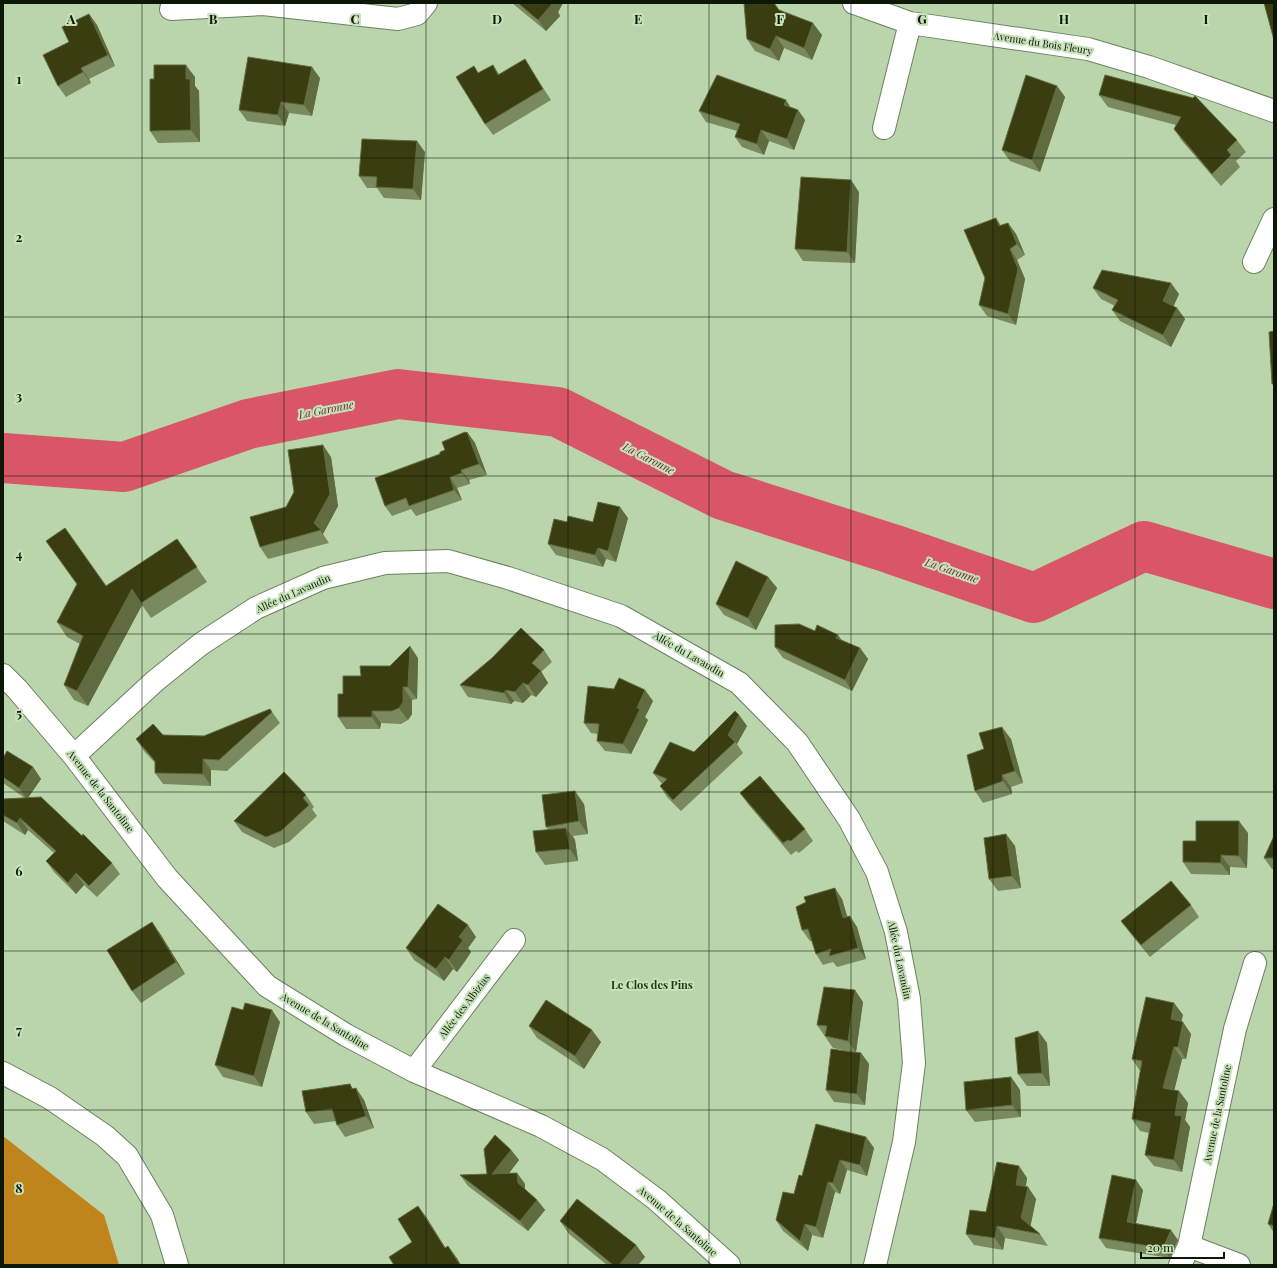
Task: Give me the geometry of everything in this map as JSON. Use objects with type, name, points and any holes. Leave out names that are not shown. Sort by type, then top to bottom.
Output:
[{"type":"street","points":[[171,9],[263,4],[398,19],[417,14],[426,3]]},
{"type":"street","name":"Avenue du Bois Fleury","points":[[854,3],[910,23],[1088,49],[1149,67],[1274,110]]},
{"type":"street","points":[[884,128],[910,23]]},
{"type":"street","points":[[1254,262],[1274,220]]},
{"type":"street","name":"Allée du Lavandin","points":[[74,756],[155,681],[201,644],[256,608],[324,578],[385,563],[448,561],[508,578],[621,616],[739,683],[797,742],[849,819],[877,872],[896,932],[910,999],[914,1064],[904,1142],[875,1265]]},
{"type":"street","name":"Avenue de la Santoline","points":[[3,675],[17,689],[74,756],[167,878],[267,986],[346,1035],[414,1071],[541,1126],[602,1159],[657,1200],[729,1265]]},
{"type":"street","name":"Allée des Albizias","points":[[414,1071],[514,940]]},
{"type":"street","name":"Avenue de la Santoline","points":[[1185,1256],[1235,1028],[1255,963]]},
{"type":"street","points":[[3,1073],[50,1098],[105,1136],[127,1156],[162,1215],[175,1264]]},
{"type":"street","points":[[1185,1256],[1239,1265]]},
{"type":"shaded area","points":[[3,1136],[104,1215],[119,1265],[3,1265]]},
{"type":"building","points":[[518,3],[551,3],[552,4],[538,20]]},
{"type":"building","points":[[744,3],[774,3],[779,10],[813,23],[804,48],[776,36],[770,49],[747,39]]},
{"type":"building","points":[[1264,3],[1274,3],[1274,40]]},
{"type":"building","points":[[89,14],[108,55],[81,68],[83,72],[58,86],[43,55],[69,42],[62,27]]},
{"type":"building","points":[[248,57],[312,67],[304,105],[281,102],[278,115],[239,110]]},
{"type":"building","points":[[525,59],[543,89],[485,124],[456,77],[474,66],[478,73],[493,65],[498,75]]},
{"type":"building","points":[[154,65],[186,65],[186,79],[190,79],[191,130],[150,131],[150,79],[154,79]]},
{"type":"building","points":[[717,75],[786,100],[784,105],[798,110],[787,139],[761,130],[757,144],[735,137],[740,124],[699,111]]},
{"type":"building","points":[[1026,75],[1057,86],[1032,160],[1002,150]]},
{"type":"building","points":[[1105,75],[1193,98],[1195,96],[1237,140],[1227,150],[1231,155],[1212,174],[1174,129],[1181,117],[1099,95]]},
{"type":"building","points":[[362,139],[417,141],[413,189],[376,187],[377,177],[359,176]]},
{"type":"building","points":[[801,177],[851,180],[847,252],[795,249]]},
{"type":"building","points":[[996,218],[999,226],[1008,223],[1017,244],[1010,249],[1018,269],[1008,314],[979,305],[985,278],[964,230]]},
{"type":"building","points":[[1102,270],[1171,283],[1163,301],[1177,308],[1163,335],[1112,310],[1118,300],[1093,288]]},
{"type":"building","points":[[1274,331],[1274,384],[1272,384],[1269,332]]},
{"type":"building","points":[[467,432],[479,464],[461,470],[462,473],[450,477],[454,490],[409,506],[406,498],[385,506],[375,478],[440,454],[440,452],[445,450],[442,442]]},
{"type":"building","points":[[323,445],[330,494],[314,523],[321,530],[260,547],[250,517],[286,507],[294,492],[288,450]]},
{"type":"building","points":[[598,502],[620,507],[608,551],[598,548],[595,555],[548,544],[554,519],[567,522],[568,516],[593,522]]},
{"type":"building","points":[[65,528],[106,586],[177,539],[197,567],[141,603],[132,589],[77,691],[64,685],[83,636],[57,622],[77,584],[46,541]]},
{"type":"building","points":[[736,561],[768,577],[748,618],[716,604]]},
{"type":"building","points":[[799,624],[815,631],[817,625],[838,635],[836,638],[860,648],[845,680],[775,647],[775,625]]},
{"type":"building","points":[[521,628],[544,650],[532,663],[541,671],[528,685],[523,683],[515,692],[506,690],[504,693],[460,685],[492,658]]},
{"type":"building","points":[[410,646],[408,687],[403,687],[403,702],[399,708],[392,711],[372,711],[372,717],[338,717],[338,694],[343,694],[343,676],[361,676],[360,666],[390,666]]},
{"type":"building","points":[[619,678],[645,690],[637,708],[640,709],[623,744],[597,741],[599,724],[584,723],[588,686],[614,689]]},
{"type":"building","points":[[270,709],[272,712],[219,760],[203,759],[203,774],[155,773],[155,761],[136,739],[153,724],[163,735],[204,736]]},
{"type":"building","points":[[735,711],[739,715],[728,735],[735,742],[673,800],[660,786],[667,779],[653,773],[670,742],[694,752]]},
{"type":"building","points":[[1002,727],[1015,771],[1002,775],[1003,781],[975,791],[967,755],[984,749],[979,733]]},
{"type":"building","points":[[7,751],[33,767],[19,788],[3,777],[3,758]]},
{"type":"building","points":[[284,772],[306,795],[303,798],[309,805],[281,831],[266,837],[234,821]]},
{"type":"building","points":[[760,776],[805,829],[791,841],[788,840],[783,843],[740,793]]},
{"type":"building","points":[[575,791],[579,821],[546,827],[542,795]]},
{"type":"building","points":[[41,797],[82,836],[83,834],[112,863],[89,886],[76,873],[68,883],[46,861],[56,851],[20,818],[17,823],[3,815],[3,799]]},
{"type":"building","points":[[1196,821],[1239,821],[1239,856],[1221,855],[1221,863],[1183,862],[1183,841],[1196,841]]},
{"type":"building","points":[[566,828],[570,849],[536,852],[533,831]]},
{"type":"building","points":[[1006,834],[1012,876],[989,879],[984,838]]},
{"type":"building","points":[[1274,836],[1274,864],[1273,858],[1264,858]]},
{"type":"building","points":[[1171,881],[1191,905],[1141,945],[1121,921]]},
{"type":"building","points":[[835,888],[843,918],[850,916],[858,948],[829,956],[831,949],[816,954],[808,929],[802,930],[796,907],[806,902],[804,897]]},
{"type":"building","points":[[438,904],[468,925],[459,937],[463,940],[449,960],[445,957],[436,969],[406,948]]},
{"type":"building","points":[[152,922],[176,962],[132,991],[107,950]]},
{"type":"building","points":[[824,987],[855,990],[848,1041],[825,1036],[827,1026],[817,1025]]},
{"type":"building","points":[[1146,997],[1174,1003],[1171,1019],[1183,1022],[1178,1047],[1174,1047],[1163,1088],[1179,1091],[1175,1115],[1182,1116],[1174,1160],[1145,1155],[1151,1123],[1132,1119],[1142,1061],[1132,1059]]},
{"type":"building","points":[[546,1000],[592,1030],[575,1056],[529,1026]]},
{"type":"building","points":[[245,1003],[272,1010],[254,1076],[215,1065],[232,1007],[243,1010]]},
{"type":"building","points":[[1038,1031],[1042,1073],[1018,1074],[1015,1038]]},
{"type":"building","points":[[831,1049],[861,1053],[857,1094],[826,1090]]},
{"type":"building","points":[[1011,1077],[1012,1105],[966,1110],[964,1082]]},
{"type":"building","points":[[350,1084],[352,1089],[356,1088],[366,1116],[337,1125],[332,1109],[306,1112],[302,1091]]},
{"type":"building","points":[[816,1124],[866,1137],[860,1165],[840,1160],[833,1183],[828,1182],[816,1227],[805,1224],[800,1241],[776,1220],[783,1192],[794,1194],[799,1175],[802,1176]]},
{"type":"building","points":[[495,1135],[511,1150],[492,1174],[517,1173],[518,1183],[537,1200],[520,1221],[460,1175],[487,1174],[484,1149]]},
{"type":"building","points":[[997,1162],[1019,1166],[1016,1185],[1028,1187],[1021,1218],[1040,1234],[997,1226],[995,1238],[966,1234],[970,1210],[986,1212]]},
{"type":"building","points":[[1112,1175],[1136,1180],[1127,1222],[1171,1230],[1163,1248],[1099,1238]]},
{"type":"building","points":[[577,1199],[636,1245],[619,1265],[613,1265],[560,1221]]},
{"type":"building","points":[[1274,1203],[1274,1226],[1268,1224]]},
{"type":"building","points":[[418,1206],[445,1248],[448,1246],[460,1265],[394,1265],[389,1257],[412,1242],[398,1219]]},
{"type":"waterway","name":"La Garonne","points":[[3,458],[124,467],[248,424],[398,394],[558,412],[723,495],[892,549],[1034,598],[1144,546],[1274,584]]},
{"type":"district","name":"Le Clos des Pins","points":[[652,984]]}]
